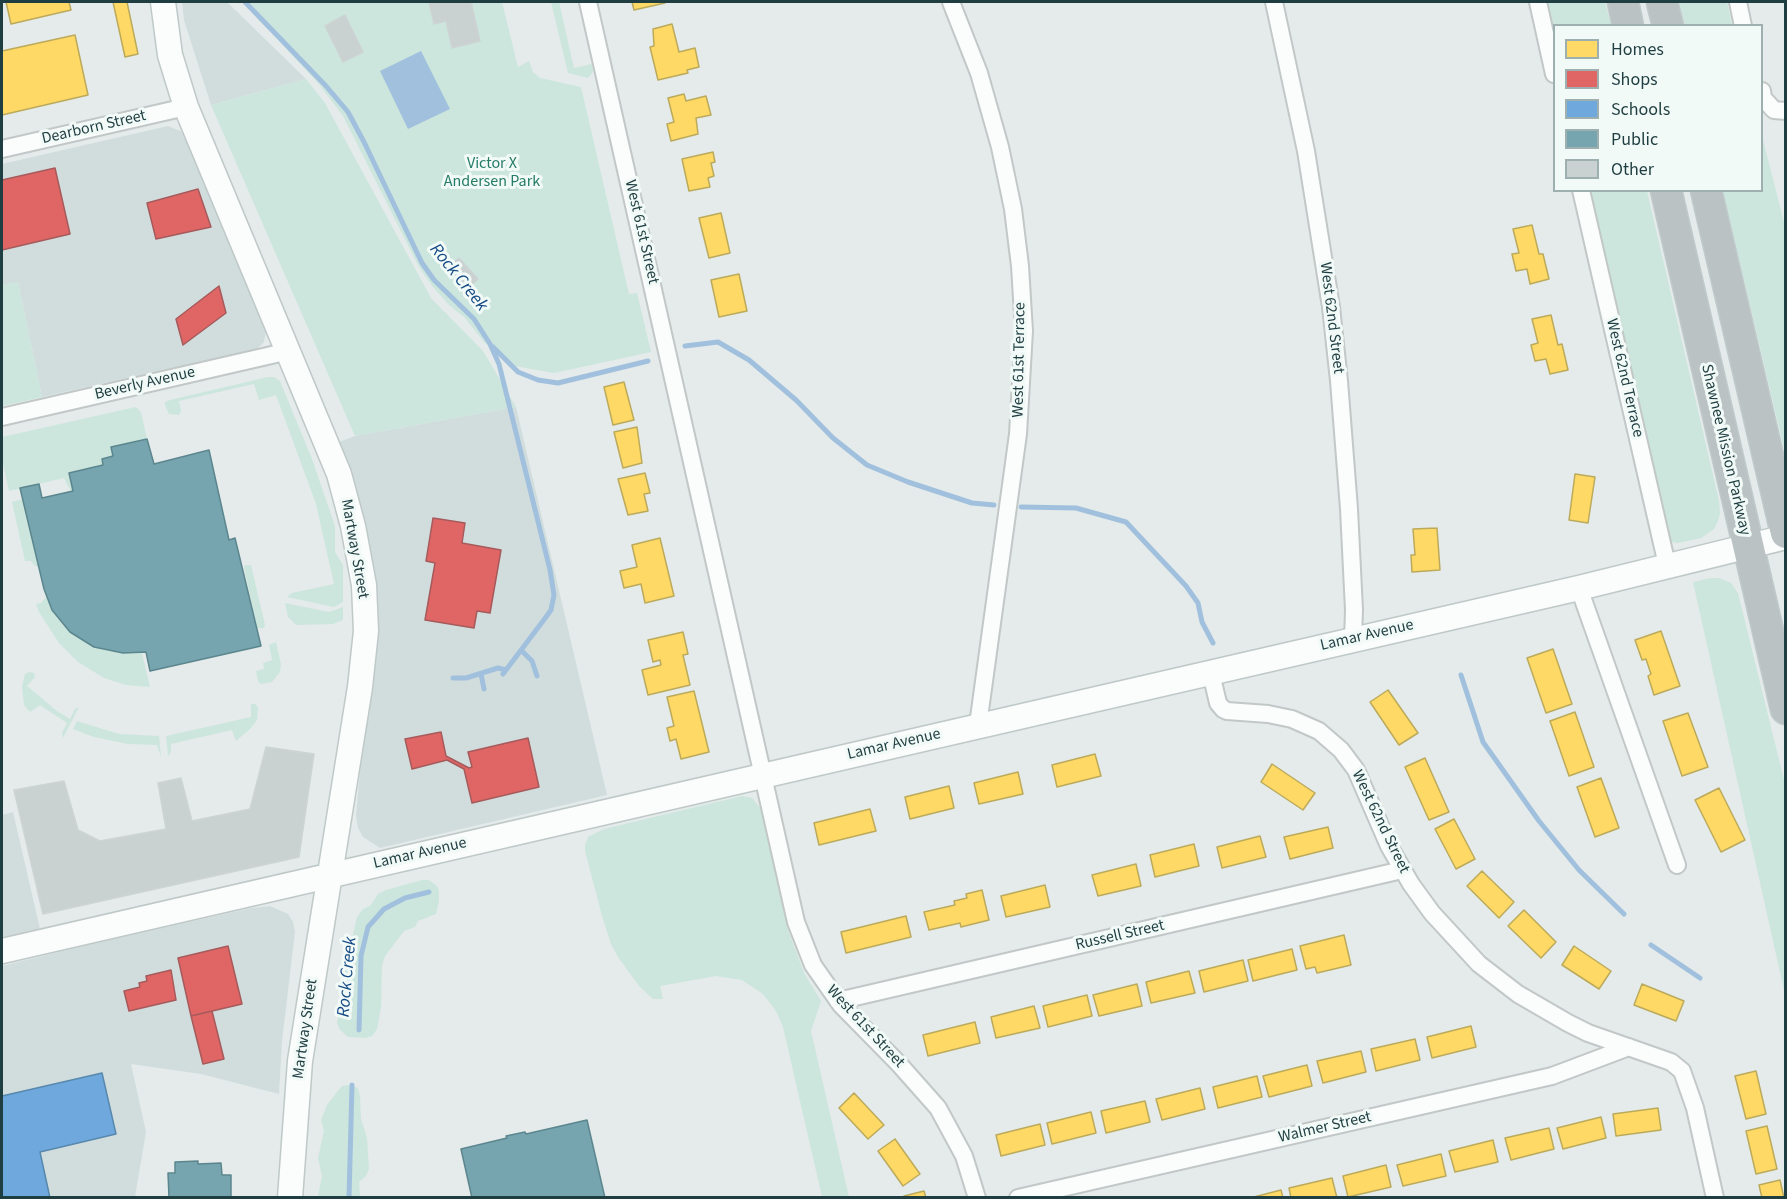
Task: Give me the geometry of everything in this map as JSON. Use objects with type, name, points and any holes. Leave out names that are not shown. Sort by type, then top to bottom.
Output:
[{"type":"highway","points":[[1623,2],[1628,24]]},
{"type":"highway","points":[[1662,2],[1668,24]]},
{"type":"highway","name":"Shawnee Mission Parkway","points":[[1666,192],[1785,709]]},
{"type":"highway","points":[[1706,192],[1785,533]]},
{"type":"street","name":"Martway Street","points":[[163,2],[170,55],[186,107],[339,474],[364,585],[366,631],[361,675],[300,1061],[290,1197]]},
{"type":"street","name":"West 61st Street","points":[[588,2],[796,922],[813,965],[838,1001],[938,1108],[964,1156],[977,1197]]},
{"type":"street","name":"West 61st Terrace","points":[[951,2],[979,73],[1000,147],[1013,209],[1020,266],[1024,331],[1018,434],[978,725]]},
{"type":"street","name":"West 62nd Street","points":[[1274,2],[1306,152],[1331,307],[1349,509],[1354,610],[1353,639]]},
{"type":"street","points":[[1538,2],[1553,70]]},
{"type":"street","points":[[1738,2],[1743,24]]},
{"type":"street","points":[[1763,98],[1780,110]]},
{"type":"street","name":"Dearborn Street","points":[[2,149],[186,107]]},
{"type":"street","name":"West 62nd Terrace","points":[[1581,192],[1667,565]]},
{"type":"street","name":"Beverly Avenue","points":[[2,417],[289,351]]},
{"type":"street","name":"Lamar Avenue","points":[[2,951],[1579,588],[1785,537]]},
{"type":"street","points":[[1579,588],[1677,865]]},
{"type":"street","name":"West 62nd Street","points":[[1211,673],[1218,702],[1227,711],[1268,714],[1292,719],[1319,731],[1341,750],[1356,770],[1376,818],[1402,870],[1421,899],[1479,964],[1498,980],[1518,994],[1588,1033],[1676,1064],[1685,1076],[1695,1108],[1715,1197]]},
{"type":"street","name":"Russell Street","points":[[838,1001],[1402,870]]},
{"type":"street","name":"Walmer Street","points":[[1018,1197],[1552,1076],[1629,1047]]},
{"type":"shaded area","points":[[182,2],[227,2],[306,79],[211,105],[184,20]]},
{"type":"shaded area","points":[[168,126],[185,133],[264,321],[266,331],[264,342],[252,350],[42,397],[18,282],[2,285],[2,164]]},
{"type":"shaded area","points":[[516,407],[607,795],[380,848],[363,837],[358,828],[356,816],[362,747],[375,665],[377,627],[356,494],[339,442],[355,436]]},
{"type":"shaded area","points":[[13,812],[40,929],[2,937],[2,815]]},
{"type":"shaded area","points":[[270,906],[288,914],[295,932],[282,1041],[279,1094],[201,1074],[131,1064],[146,1132],[135,1197],[2,1198],[2,966],[103,941]]},
{"type":"green space","name":"Victor X Andersen Park","points":[[243,2],[502,2],[518,67],[529,61],[533,72],[540,78],[581,87],[629,294],[637,293],[651,352],[554,373],[509,365],[484,342],[465,318],[449,305],[432,286],[419,267],[343,116],[318,83]]},
{"type":"green space","points":[[551,2],[559,2],[574,68],[592,64],[593,72],[588,78],[568,73]]},
{"type":"green space","points":[[1544,2],[1605,2],[1611,24],[1553,24],[1553,41]]},
{"type":"green space","points":[[1679,2],[1727,2],[1732,24],[1685,24]]},
{"type":"green space","points":[[306,79],[325,103],[431,298],[483,351],[516,407],[355,436],[211,105]]},
{"type":"green space","points":[[1763,140],[1785,226],[1785,453],[1723,192],[1763,192]]},
{"type":"green space","points":[[1588,192],[1647,192],[1719,501],[1720,514],[1714,529],[1701,538],[1678,543],[1669,539]]},
{"type":"green space","points":[[18,282],[42,397],[2,406],[2,285]]},
{"type":"green space","points":[[274,377],[280,381],[312,459],[335,526],[335,552],[343,565],[343,602],[334,607],[287,597],[292,593],[334,584],[316,504],[276,395],[259,400],[254,384],[179,401],[181,411],[179,415],[169,414],[165,405],[165,402],[170,400]]},
{"type":"green space","points":[[136,407],[141,412],[147,439],[112,447],[113,456],[102,459],[103,465],[73,491],[71,492],[64,478],[9,491],[2,459],[2,437]]},
{"type":"green space","points":[[23,499],[39,567],[31,561],[25,561],[12,502]]},
{"type":"green space","points":[[245,565],[251,565],[264,628],[257,628]]},
{"type":"green space","points":[[1719,578],[1731,583],[1738,593],[1785,784],[1785,995],[1693,582]]},
{"type":"green space","points":[[46,597],[57,618],[78,637],[105,650],[142,653],[150,687],[126,685],[104,678],[78,662],[59,643],[39,612],[36,604],[41,603]]},
{"type":"green space","points":[[285,603],[329,612],[343,607],[343,620],[333,624],[296,625],[288,617]]},
{"type":"green space","points":[[276,642],[281,664],[280,672],[272,682],[261,684],[256,671],[264,669],[263,663],[272,660],[269,645]]},
{"type":"green space","points":[[34,673],[35,677],[27,686],[57,711],[70,719],[75,709],[79,707],[63,738],[62,733],[67,723],[40,705],[30,712],[24,705],[22,686],[25,674]]},
{"type":"green space","points":[[251,704],[258,707],[257,720],[236,741],[232,730],[171,744],[171,752],[168,756],[166,736],[251,717]]},
{"type":"green space","points":[[77,721],[119,734],[159,736],[161,757],[157,745],[128,744],[94,737],[73,729]]},
{"type":"green space","points":[[742,796],[752,798],[761,809],[788,930],[804,973],[821,1001],[811,1031],[849,1197],[822,1197],[783,1027],[776,1011],[763,994],[742,980],[716,976],[660,986],[663,999],[653,999],[639,986],[618,957],[602,916],[585,851],[588,837],[604,829]]},
{"type":"green space","points":[[422,880],[429,880],[437,886],[439,901],[436,914],[418,921],[415,927],[404,931],[385,956],[382,966],[381,1008],[377,1029],[372,1036],[348,1037],[340,1030],[337,1023],[340,1009],[350,990],[344,975],[357,917],[363,909],[370,906],[378,894]]},
{"type":"green space","points":[[342,1086],[358,1088],[360,1096],[361,1119],[367,1138],[369,1169],[366,1176],[359,1182],[360,1197],[318,1197],[322,1176],[318,1158],[324,1131],[321,1120],[327,1105],[337,1092]]},
{"type":"water","points":[[421,51],[450,109],[408,129],[380,71]]},
{"type":"building: Homes","points":[[6,2],[69,2],[71,10],[11,24]]},
{"type":"building: Homes","points":[[113,2],[127,2],[138,54],[125,57]]},
{"type":"building: Homes","points":[[632,2],[665,2],[665,3],[634,10]]},
{"type":"building: Homes","points":[[672,24],[679,52],[695,48],[699,67],[687,70],[688,73],[658,80],[650,47],[654,46],[653,29]]},
{"type":"building: Homes","points":[[75,35],[88,95],[2,115],[2,51]]},
{"type":"building: Homes","points":[[684,94],[686,101],[706,96],[711,115],[696,118],[698,134],[671,141],[667,124],[674,122],[668,98]]},
{"type":"building: Homes","points":[[713,152],[715,162],[711,163],[714,176],[708,178],[710,187],[689,191],[682,159]]},
{"type":"building: Homes","points":[[721,213],[730,253],[709,258],[699,218]]},
{"type":"building: Homes","points":[[1532,225],[1539,254],[1543,254],[1549,279],[1530,284],[1527,269],[1516,271],[1512,254],[1519,253],[1513,229]]},
{"type":"building: Homes","points":[[739,274],[747,311],[719,317],[711,280]]},
{"type":"building: Homes","points":[[1551,315],[1558,345],[1562,344],[1568,370],[1550,374],[1546,359],[1535,361],[1531,345],[1538,343],[1532,319]]},
{"type":"building: Homes","points":[[624,382],[634,420],[613,425],[604,387]]},
{"type":"building: Homes","points":[[637,427],[642,463],[623,468],[614,432]]},
{"type":"building: Homes","points":[[645,473],[650,493],[644,494],[648,511],[628,515],[618,479]]},
{"type":"building: Homes","points":[[1575,474],[1595,477],[1588,523],[1569,520]]},
{"type":"building: Homes","points":[[1437,528],[1440,570],[1412,572],[1411,555],[1415,555],[1413,529]]},
{"type":"building: Homes","points":[[660,538],[674,596],[645,603],[641,584],[624,588],[620,571],[637,567],[632,545]]},
{"type":"building: Homes","points":[[1661,631],[1680,686],[1654,695],[1646,659],[1642,660],[1635,640]]},
{"type":"building: Homes","points":[[683,632],[688,654],[683,655],[690,685],[648,695],[642,670],[661,665],[660,660],[653,662],[648,640]]},
{"type":"building: Homes","points":[[1553,649],[1572,704],[1546,713],[1527,658]]},
{"type":"building: Homes","points":[[1388,690],[1418,733],[1399,745],[1370,702]]},
{"type":"building: Homes","points":[[694,691],[709,752],[681,759],[676,739],[670,741],[667,728],[674,726],[667,697]]},
{"type":"building: Homes","points":[[1575,712],[1594,767],[1569,776],[1550,721]]},
{"type":"building: Homes","points":[[1688,713],[1708,767],[1682,776],[1663,721]]},
{"type":"building: Homes","points":[[1095,754],[1101,776],[1057,787],[1052,765]]},
{"type":"building: Homes","points":[[1425,758],[1449,812],[1429,820],[1405,767]]},
{"type":"building: Homes","points":[[1272,764],[1315,793],[1303,810],[1261,782]]},
{"type":"building: Homes","points":[[1018,772],[1023,794],[979,804],[974,783]]},
{"type":"building: Homes","points":[[1601,778],[1619,828],[1595,837],[1577,787]]},
{"type":"building: Homes","points":[[949,786],[954,808],[910,819],[905,797]]},
{"type":"building: Homes","points":[[1719,788],[1745,840],[1721,852],[1695,800]]},
{"type":"building: Homes","points":[[870,809],[876,831],[819,845],[814,823]]},
{"type":"building: Homes","points":[[1454,819],[1475,859],[1456,869],[1435,829]]},
{"type":"building: Homes","points":[[1328,827],[1333,848],[1290,859],[1284,837]]},
{"type":"building: Homes","points":[[1260,836],[1266,857],[1222,868],[1217,847]]},
{"type":"building: Homes","points":[[1194,844],[1199,866],[1155,877],[1150,855]]},
{"type":"building: Homes","points":[[1136,864],[1141,886],[1098,896],[1092,875]]},
{"type":"building: Homes","points":[[1482,871],[1514,902],[1499,918],[1467,886]]},
{"type":"building: Homes","points":[[1045,885],[1050,907],[1006,917],[1001,896]]},
{"type":"building: Homes","points":[[982,890],[989,920],[961,927],[960,923],[929,930],[924,912],[955,905],[954,901],[967,898],[966,894]]},
{"type":"building: Homes","points":[[1524,910],[1556,942],[1541,958],[1508,926]]},
{"type":"building: Homes","points":[[906,916],[911,937],[846,953],[841,932]]},
{"type":"building: Homes","points":[[1344,935],[1351,965],[1317,973],[1315,967],[1306,969],[1300,946]]},
{"type":"building: Homes","points":[[1574,946],[1611,971],[1599,989],[1562,965]]},
{"type":"building: Homes","points":[[1292,949],[1297,970],[1253,981],[1248,960]]},
{"type":"building: Homes","points":[[1243,960],[1248,981],[1204,992],[1199,971]]},
{"type":"building: Homes","points":[[1189,971],[1195,993],[1151,1003],[1146,982]]},
{"type":"building: Homes","points":[[1137,984],[1142,1006],[1099,1016],[1093,995]]},
{"type":"building: Homes","points":[[1642,984],[1684,1001],[1676,1021],[1634,1005]]},
{"type":"building: Homes","points":[[1087,995],[1092,1016],[1048,1027],[1043,1006]]},
{"type":"building: Homes","points":[[1034,1006],[1040,1028],[996,1038],[991,1017]]},
{"type":"building: Homes","points":[[975,1022],[980,1043],[928,1056],[923,1035]]},
{"type":"building: Homes","points":[[1471,1026],[1476,1047],[1432,1058],[1427,1037]]},
{"type":"building: Homes","points":[[1415,1039],[1420,1060],[1376,1071],[1371,1049]]},
{"type":"building: Homes","points":[[1361,1051],[1366,1072],[1323,1083],[1317,1061]]},
{"type":"building: Homes","points":[[1307,1065],[1312,1086],[1269,1097],[1263,1076]]},
{"type":"building: Homes","points":[[1756,1071],[1766,1114],[1746,1119],[1735,1076]]},
{"type":"building: Homes","points":[[1257,1076],[1262,1097],[1218,1108],[1213,1087]]},
{"type":"building: Homes","points":[[1200,1088],[1205,1109],[1162,1120],[1156,1099]]},
{"type":"building: Homes","points":[[854,1093],[884,1125],[868,1139],[839,1108]]},
{"type":"building: Homes","points":[[1145,1101],[1150,1122],[1106,1133],[1101,1111]]},
{"type":"building: Homes","points":[[1658,1108],[1661,1130],[1616,1136],[1613,1114]]},
{"type":"building: Homes","points":[[1091,1112],[1096,1133],[1052,1144],[1047,1123]]},
{"type":"building: Homes","points":[[1601,1117],[1606,1138],[1563,1149],[1557,1128]]},
{"type":"building: Homes","points":[[1040,1124],[1045,1145],[1001,1156],[996,1135]]},
{"type":"building: Homes","points":[[1767,1126],[1777,1169],[1756,1174],[1746,1131]]},
{"type":"building: Homes","points":[[1549,1128],[1554,1149],[1511,1160],[1505,1138]]},
{"type":"building: Homes","points":[[895,1139],[920,1174],[903,1186],[878,1151]]},
{"type":"building: Homes","points":[[1493,1140],[1498,1162],[1455,1172],[1449,1151]]},
{"type":"building: Homes","points":[[1441,1154],[1446,1176],[1403,1186],[1397,1165]]},
{"type":"building: Homes","points":[[1386,1165],[1391,1187],[1348,1197],[1343,1176]]},
{"type":"building: Homes","points":[[1332,1178],[1337,1198],[1291,1198],[1289,1188]]},
{"type":"building: Homes","points":[[1780,1180],[1784,1198],[1762,1198],[1759,1185]]},
{"type":"building: Homes","points":[[1281,1190],[1283,1198],[1250,1198]]},
{"type":"building: Homes","points":[[924,1191],[926,1198],[904,1198],[904,1196]]},
{"type":"building: Shops","points":[[55,168],[70,234],[2,250],[2,180]]},
{"type":"building: Shops","points":[[198,189],[211,227],[156,239],[147,203]]},
{"type":"building: Shops","points":[[219,286],[226,313],[183,345],[176,319]]},
{"type":"building: Shops","points":[[433,518],[465,523],[462,543],[501,550],[490,613],[477,611],[474,628],[425,620],[435,563],[426,561]]},
{"type":"building: Shops","points":[[441,732],[446,756],[469,768],[472,767],[468,752],[528,738],[539,787],[472,803],[464,769],[447,760],[412,769],[405,739]]},
{"type":"building: Shops","points":[[228,946],[242,1004],[191,1016],[178,958]]},
{"type":"building: Shops","points":[[171,970],[176,1000],[129,1011],[124,991],[140,987],[139,983],[147,981],[146,976]]},
{"type":"building: Shops","points":[[212,1011],[224,1059],[203,1064],[191,1016]]},
{"type":"building: Schools","points":[[102,1073],[116,1134],[40,1152],[50,1198],[2,1198],[2,1096]]},
{"type":"building: Public","points":[[147,439],[154,464],[209,450],[229,540],[235,538],[261,646],[150,671],[146,652],[123,653],[94,647],[70,632],[52,610],[44,589],[20,488],[39,484],[42,498],[73,491],[69,473],[103,465],[102,459],[113,456],[111,447]]},
{"type":"building: Public","points":[[587,1120],[605,1198],[472,1198],[461,1149],[507,1138],[506,1136],[525,1132],[526,1134]]},
{"type":"building: Public","points":[[198,1161],[198,1164],[221,1163],[222,1175],[231,1175],[231,1198],[169,1198],[168,1173],[175,1173],[175,1162]]},
{"type":"building: Other","points":[[429,2],[471,2],[480,41],[452,48],[446,21],[434,24]]},
{"type":"building: Other","points":[[345,15],[363,52],[343,62],[325,26]]},
{"type":"building: Other","points":[[459,258],[478,279],[466,290],[447,269]]},
{"type":"building: Other","points":[[266,747],[314,754],[299,857],[43,914],[14,790],[64,781],[78,830],[100,841],[166,829],[158,783],[181,778],[192,821],[250,809]]},
{"type":"waterway","name":"Rock Creek","points":[[245,2],[348,112],[422,263],[434,280],[474,319],[490,344],[499,364],[550,570],[554,595],[551,610],[503,674]]},
{"type":"waterway","points":[[685,346],[718,342],[749,360],[796,400],[833,438],[867,465],[908,482],[972,503],[994,505]]},
{"type":"waterway","points":[[493,347],[518,372],[538,380],[558,383],[648,361]]},
{"type":"waterway","points":[[1021,507],[1076,508],[1126,522],[1186,586],[1198,603],[1202,622],[1213,643]]},
{"type":"waterway","points":[[521,650],[532,661],[537,676]]},
{"type":"waterway","points":[[453,678],[466,678],[498,668],[506,670]]},
{"type":"waterway","points":[[481,674],[484,689]]},
{"type":"waterway","points":[[1461,675],[1483,742],[1539,821],[1579,870],[1624,914]]},
{"type":"waterway","name":"Rock Creek","points":[[359,1030],[361,956],[368,927],[384,909],[405,898],[429,892]]},
{"type":"waterway","points":[[1651,945],[1700,978]]},
{"type":"waterway","name":"Rock Creek","points":[[349,1198],[352,1085]]}]
